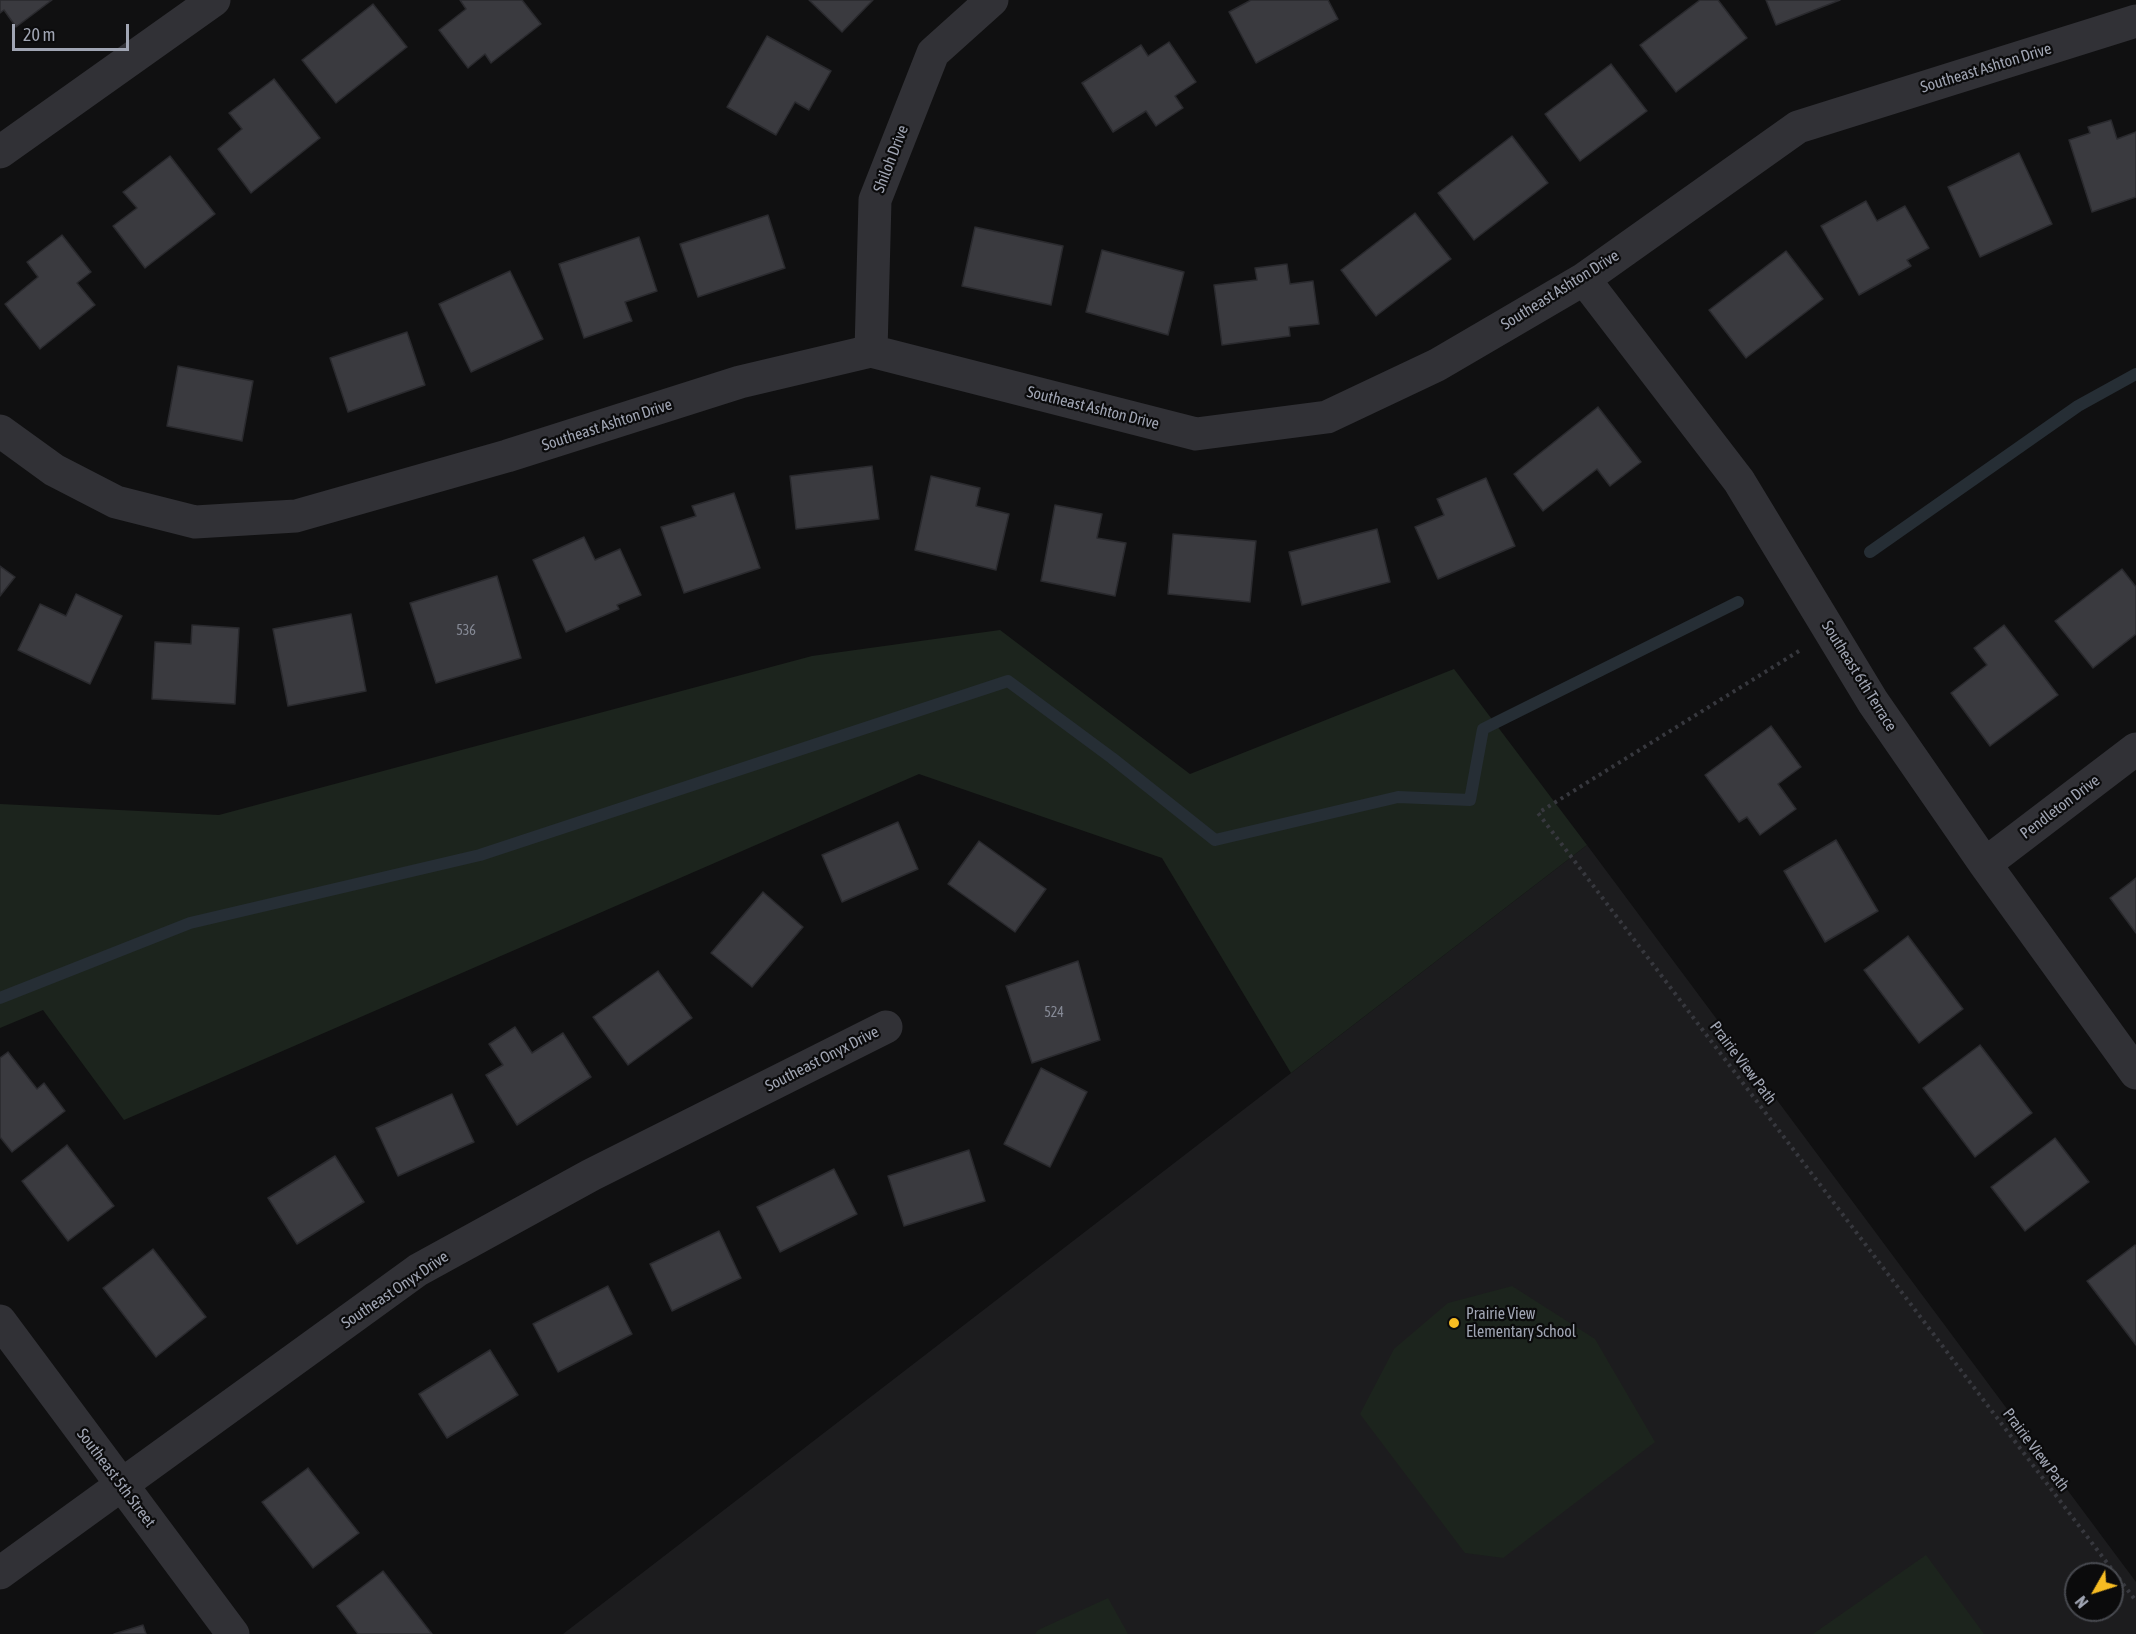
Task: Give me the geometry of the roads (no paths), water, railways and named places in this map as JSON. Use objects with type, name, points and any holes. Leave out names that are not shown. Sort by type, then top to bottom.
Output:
[{"type":"street","points":[[0,152],[214,0]]},
{"type":"street","name":"Shiloh Drive","points":[[871,351],[875,200],[933,53],[992,0]]},
{"type":"street","name":"Southeast Ashton Drive","points":[[0,431],[54,470],[116,502],[195,522],[296,516],[507,456],[740,382],[871,351],[1196,434],[1327,417],[1437,365],[1584,279],[1798,127],[2136,21]]},
{"type":"street","name":"Southeast 6th Terrace","points":[[1584,279],[1739,481],[1873,702],[1985,864],[2136,1073]]},
{"type":"street","name":"Pendleton Drive","points":[[1985,864],[2136,749]]},
{"type":"street","name":"Southeast Onyx Drive","points":[[0,1573],[418,1270],[591,1175],[886,1027]]},
{"type":"street","name":"Southeast 5th Street","points":[[0,1321],[233,1634]]},
{"type":"waterway","points":[[1870,552],[2078,406],[2136,374]]},
{"type":"waterway","points":[[0,998],[190,923],[480,855],[1008,681],[1112,758],[1215,840],[1398,797],[1470,800],[1483,729],[1738,602]]},
{"type":"place","name":"Prairie View Elementary School","points":[[1454,1323]]}]
